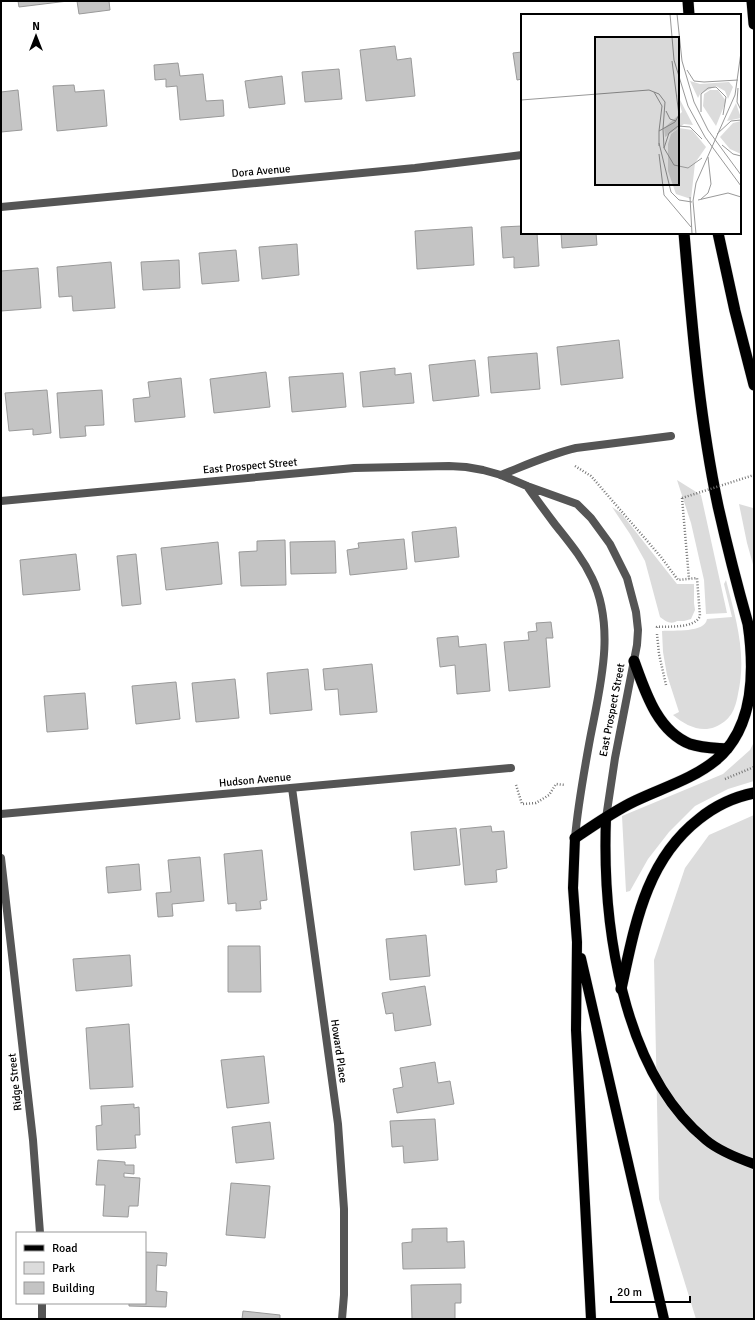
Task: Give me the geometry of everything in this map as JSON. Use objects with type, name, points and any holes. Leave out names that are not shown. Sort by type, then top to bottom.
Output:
[{"type":"highway","points":[[688,1],[689,14]]},
{"type":"highway","points":[[752,1],[754,22]]},
{"type":"highway","points":[[575,838],[620,808],[692,775],[717,760],[735,738],[743,723],[752,693],[752,659],[748,624],[720,513],[699,388],[684,234]]},
{"type":"highway","points":[[718,234],[735,311],[754,385]]},
{"type":"highway","points":[[634,661],[652,706],[670,732],[679,739],[690,744],[701,747],[727,749]]},
{"type":"highway","points":[[621,989],[635,928],[643,901],[652,877],[663,858],[675,841],[706,814],[726,802],[754,793]]},
{"type":"main road","name":"East Prospect Street","points":[[606,818],[605,842],[610,921],[621,989],[640,1045],[664,1092],[677,1110],[706,1141],[724,1152],[754,1164]]},
{"type":"main road","name":"East Prospect Street","points":[[575,838],[574,888],[577,942]]},
{"type":"main road","points":[[577,942],[576,1030],[591,1319]]},
{"type":"main road","points":[[577,942],[664,1319]]},
{"type":"street","name":"Dora Avenue","points":[[1,207],[408,168],[521,155]]},
{"type":"street","points":[[501,475],[554,454],[576,448],[671,436]]},
{"type":"street","name":"East Prospect Street","points":[[1,501],[354,468],[449,466],[466,467],[501,475],[577,504],[591,518],[610,544],[627,578],[633,596],[638,630],[637,645],[615,758],[606,818]]},
{"type":"street","name":"East Prospect Street","points":[[527,486],[566,537],[593,578],[599,596],[602,613],[605,649],[603,672],[581,788],[575,838]]},
{"type":"street","name":"Hudson Avenue","points":[[1,814],[511,768]]},
{"type":"street","name":"Howard Place","points":[[292,788],[338,1124],[344,1209],[344,1295],[342,1319]]},
{"type":"street","name":"Ridge Street","points":[[1,858],[33,1140],[40,1232]]},
{"type":"street","points":[[42,1304],[42,1319]]},
{"type":"path","points":[[554,454],[591,476],[678,580],[697,578],[700,616],[698,620],[694,623],[686,625],[657,627],[662,672],[668,691]]},
{"type":"path","points":[[689,579],[682,498],[754,475]]},
{"type":"path","points":[[511,768],[522,804],[536,803],[549,795],[556,784],[581,788]]},
{"type":"green space","points":[[677,480],[701,495],[727,613],[706,614],[704,580],[691,523]]},
{"type":"green space","points":[[739,504],[753,508],[754,510],[754,568],[747,543]]},
{"type":"green space","points":[[612,507],[621,513],[677,584],[694,584],[695,610],[691,619],[670,623],[660,617],[645,561],[630,534]]},
{"type":"green space","points":[[726,580],[737,623],[741,651],[738,694],[734,710],[725,721],[709,729],[693,727],[673,715],[679,712],[667,675],[663,652],[662,631],[695,629],[701,627],[707,619],[732,617],[724,584]]},
{"type":"green space","points":[[754,742],[754,781],[728,789],[695,806],[669,832],[648,859],[630,891],[626,892],[622,816],[723,774],[750,750]]},
{"type":"green space","points":[[754,815],[754,1319],[696,1319],[659,1199],[654,960],[685,868],[709,835]]},
{"type":"building","points":[[18,1],[68,1],[19,7]]},
{"type":"building","points":[[77,1],[109,1],[110,10],[79,14]]},
{"type":"building","points":[[395,46],[397,60],[411,58],[415,96],[366,101],[360,50]]},
{"type":"building","points":[[521,52],[521,79],[517,80],[513,53]]},
{"type":"building","points":[[178,63],[180,76],[203,74],[206,101],[223,100],[224,116],[180,120],[177,86],[166,87],[166,79],[155,80],[154,65]]},
{"type":"building","points":[[339,69],[342,99],[305,102],[302,72]]},
{"type":"building","points":[[282,76],[285,104],[249,108],[245,81]]},
{"type":"building","points":[[74,85],[75,92],[104,90],[107,126],[57,131],[53,86]]},
{"type":"building","points":[[18,90],[22,130],[1,132],[1,92]]},
{"type":"building","points":[[521,226],[521,234],[537,234],[539,266],[514,268],[514,257],[503,258],[501,227]]},
{"type":"building","points":[[472,227],[474,265],[417,269],[415,231]]},
{"type":"building","points":[[561,234],[596,234],[597,245],[562,248]]},
{"type":"building","points":[[297,244],[299,275],[262,279],[259,247]]},
{"type":"building","points":[[236,250],[239,281],[202,284],[199,253]]},
{"type":"building","points":[[179,260],[180,288],[143,290],[141,262]]},
{"type":"building","points":[[111,262],[115,308],[73,311],[72,296],[59,297],[57,267]]},
{"type":"building","points":[[38,268],[41,308],[1,311],[1,271]]},
{"type":"building","points":[[619,340],[623,378],[561,385],[557,347]]},
{"type":"building","points":[[537,353],[540,389],[491,393],[488,357]]},
{"type":"building","points":[[475,360],[479,396],[433,401],[429,365]]},
{"type":"building","points":[[395,368],[395,375],[411,373],[414,403],[363,407],[360,372]]},
{"type":"building","points":[[266,372],[270,407],[214,413],[210,379]]},
{"type":"building","points":[[343,373],[346,407],[292,412],[289,377]]},
{"type":"building","points":[[181,378],[185,417],[135,422],[133,399],[150,397],[148,382]]},
{"type":"building","points":[[47,390],[51,433],[33,435],[33,429],[9,431],[5,393]]},
{"type":"building","points":[[102,390],[104,425],[85,426],[86,436],[60,438],[57,393]]},
{"type":"building","points":[[456,527],[459,557],[415,562],[412,532]]},
{"type":"building","points":[[404,539],[407,569],[350,575],[347,550],[359,548],[358,543]]},
{"type":"building","points":[[285,540],[286,585],[241,586],[239,552],[257,551],[257,541]]},
{"type":"building","points":[[335,541],[336,573],[291,574],[290,542]]},
{"type":"building","points":[[218,542],[222,584],[166,590],[161,548]]},
{"type":"building","points":[[76,554],[80,590],[23,595],[20,560]]},
{"type":"building","points":[[136,554],[141,604],[122,606],[117,556]]},
{"type":"building","points":[[551,622],[553,638],[546,638],[550,687],[509,691],[504,642],[529,640],[528,632],[537,631],[536,623]]},
{"type":"building","points":[[458,636],[459,647],[486,644],[490,691],[457,694],[455,665],[440,667],[437,638]]},
{"type":"building","points":[[372,664],[377,712],[340,715],[338,689],[325,690],[323,669]]},
{"type":"building","points":[[308,669],[312,710],[270,714],[267,673]]},
{"type":"building","points":[[235,679],[239,718],[196,722],[192,683]]},
{"type":"building","points":[[176,682],[180,719],[136,724],[132,686]]},
{"type":"building","points":[[85,693],[88,729],[47,732],[44,696]]},
{"type":"building","points":[[491,826],[492,832],[504,831],[507,868],[496,870],[497,882],[465,885],[460,829]]},
{"type":"building","points":[[456,828],[460,865],[414,870],[411,832]]},
{"type":"building","points":[[262,850],[267,900],[260,901],[261,909],[236,911],[236,903],[228,904],[224,854]]},
{"type":"building","points":[[200,857],[204,901],[172,904],[173,916],[158,917],[156,893],[171,892],[168,860]]},
{"type":"building","points":[[139,864],[141,890],[108,893],[106,867]]},
{"type":"building","points":[[426,935],[430,976],[390,980],[386,939]]},
{"type":"building","points":[[228,946],[260,946],[261,992],[228,992]]},
{"type":"building","points":[[130,955],[132,986],[76,991],[73,959]]},
{"type":"building","points":[[425,986],[431,1025],[395,1031],[393,1013],[386,1014],[382,993]]},
{"type":"building","points":[[129,1024],[133,1087],[90,1089],[86,1028]]},
{"type":"building","points":[[264,1056],[269,1103],[227,1108],[221,1060]]},
{"type":"building","points":[[435,1062],[438,1083],[450,1081],[454,1104],[397,1113],[393,1089],[403,1087],[400,1068]]},
{"type":"building","points":[[134,1104],[134,1108],[139,1107],[140,1135],[135,1135],[136,1148],[97,1150],[96,1126],[102,1125],[101,1106]]},
{"type":"building","points":[[435,1119],[438,1160],[404,1163],[403,1146],[392,1147],[390,1121]]},
{"type":"building","points":[[270,1122],[274,1159],[236,1163],[232,1127]]},
{"type":"building","points":[[98,1160],[125,1162],[125,1165],[134,1165],[134,1174],[124,1173],[124,1177],[140,1178],[138,1206],[129,1206],[128,1217],[103,1216],[105,1185],[96,1185]]},
{"type":"building","points":[[231,1183],[270,1186],[265,1238],[226,1235]]},
{"type":"building","points":[[447,1228],[447,1242],[464,1241],[465,1268],[403,1269],[402,1243],[412,1242],[412,1229]]},
{"type":"building","points":[[146,1252],[167,1253],[166,1266],[157,1265],[156,1291],[167,1292],[166,1307],[129,1306],[129,1304],[146,1304]]},
{"type":"building","points":[[461,1284],[461,1303],[455,1303],[455,1319],[412,1319],[411,1285]]},
{"type":"building","points":[[243,1311],[280,1315],[280,1319],[242,1319]]}]
